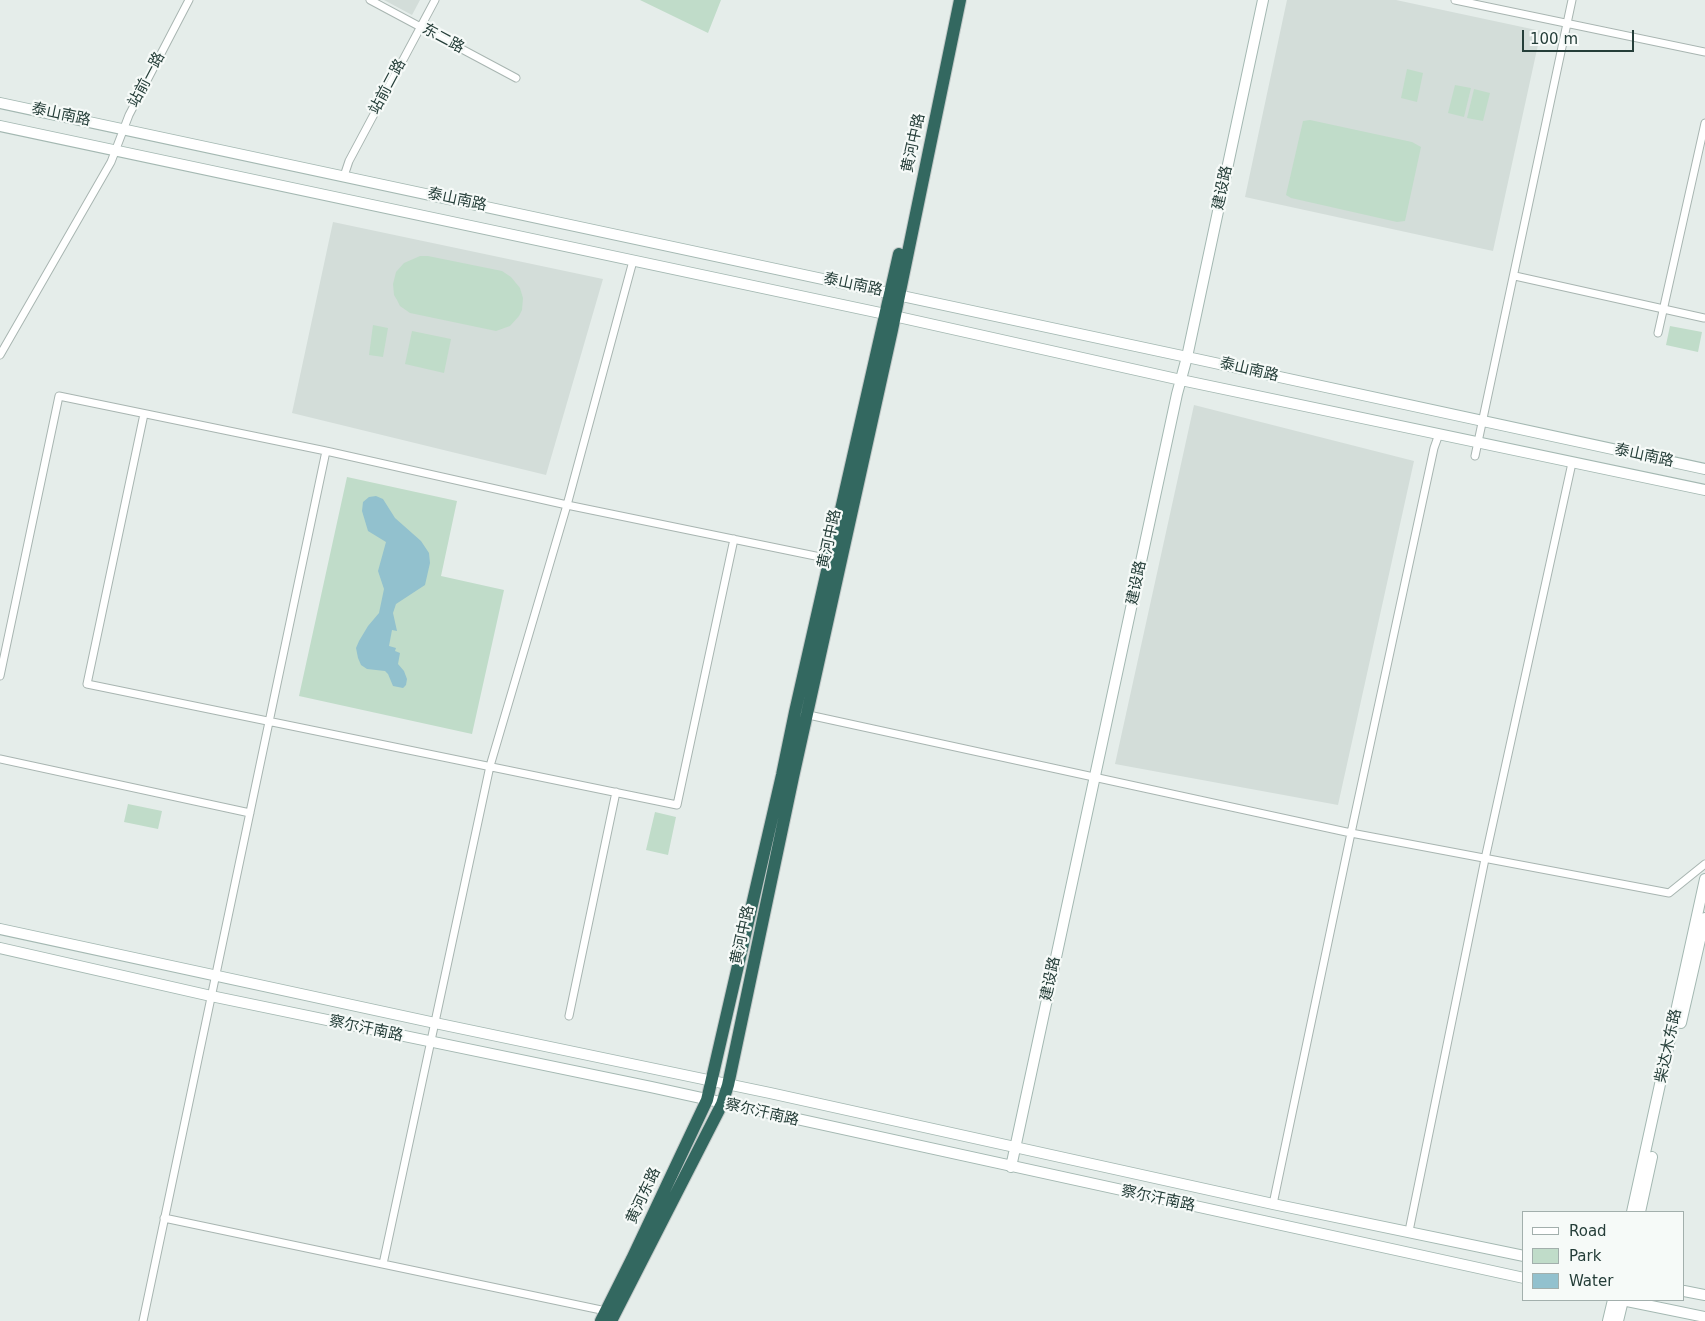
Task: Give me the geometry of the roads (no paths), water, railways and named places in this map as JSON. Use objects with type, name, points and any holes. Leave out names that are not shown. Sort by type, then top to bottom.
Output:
[{"type":"highway","name":"黄河中路","points":[[728,1085],[808,715],[954,0]]},
{"type":"highway","name":"黄河中路","points":[[894,294],[960,0]]},
{"type":"highway","name":"黄河中路","points":[[710,1081],[782,775],[830,559],[890,315]]},
{"type":"highway","name":"黄河东路","points":[[606,1318],[707,1100],[710,1081]]},
{"type":"highway","name":"黄河东路","points":[[606,1318],[722,1104],[728,1085]]},
{"type":"street","name":"站前一路","points":[[0,355],[112,162],[129,115],[189,0]]},
{"type":"street","name":"东二路","points":[[370,0],[516,78]]},
{"type":"street","name":"站前二路","points":[[344,176],[349,162],[435,0]]},
{"type":"street","name":"建设路","points":[[1011,1167],[1263,0]]},
{"type":"street","points":[[1455,0],[1705,52]]},
{"type":"street","points":[[1475,456],[1572,0]]},
{"type":"street","name":"泰山南路","points":[[0,103],[1187,356],[1705,470]]},
{"type":"street","points":[[1658,333],[1705,123]]},
{"type":"street","name":"泰山南路","points":[[0,126],[890,315],[1181,380],[1705,490]]},
{"type":"street","points":[[383,1264],[490,766],[567,505],[633,261]]},
{"type":"street","points":[[1514,276],[1704,318]]},
{"type":"street","points":[[0,676],[59,396],[326,451],[567,505],[830,559]]},
{"type":"street","points":[[144,414],[87,684],[677,805],[734,539]]},
{"type":"street","points":[[1273,1204],[1434,448],[1439,434]]},
{"type":"street","points":[[143,1321],[326,451]]},
{"type":"street","points":[[1409,1231],[1485,859],[1572,463]]},
{"type":"street","points":[[795,712],[1351,833],[1669,893],[1705,864]]},
{"type":"street","points":[[0,759],[250,812]]},
{"type":"street","points":[[569,1016],[616,792]]},
{"type":"street","name":"柴达木东路","points":[[1632,1211],[1705,878]]},
{"type":"street","name":"柴达木东路","points":[[1640,1211],[1705,918]]},
{"type":"street","name":"察尔汗南路","points":[[0,929],[1273,1204],[1522,1256]]},
{"type":"street","name":"察尔汗南路","points":[[0,948],[211,996],[707,1100],[1522,1278]]},
{"type":"street","points":[[651,1088],[655,1070]]},
{"type":"street","points":[[164,1218],[383,1264],[606,1318]]},
{"type":"street","points":[[1685,1290],[1705,1295]]},
{"type":"street","points":[[1608,1321],[1613,1301]]},
{"type":"street","points":[[1618,1321],[1622,1301]]},
{"type":"street","points":[[1627,1301],[1705,1318]]},
{"type":"water","points":[[376,496],[383,499],[395,518],[421,541],[429,553],[430,563],[425,585],[396,604],[393,613],[397,631],[392,630],[389,646],[396,648],[395,651],[400,653],[398,664],[404,671],[407,679],[406,685],[403,688],[393,686],[385,671],[367,669],[361,665],[356,648],[368,626],[379,613],[384,589],[378,571],[386,542],[368,531],[362,511],[363,502],[369,497]]}]
